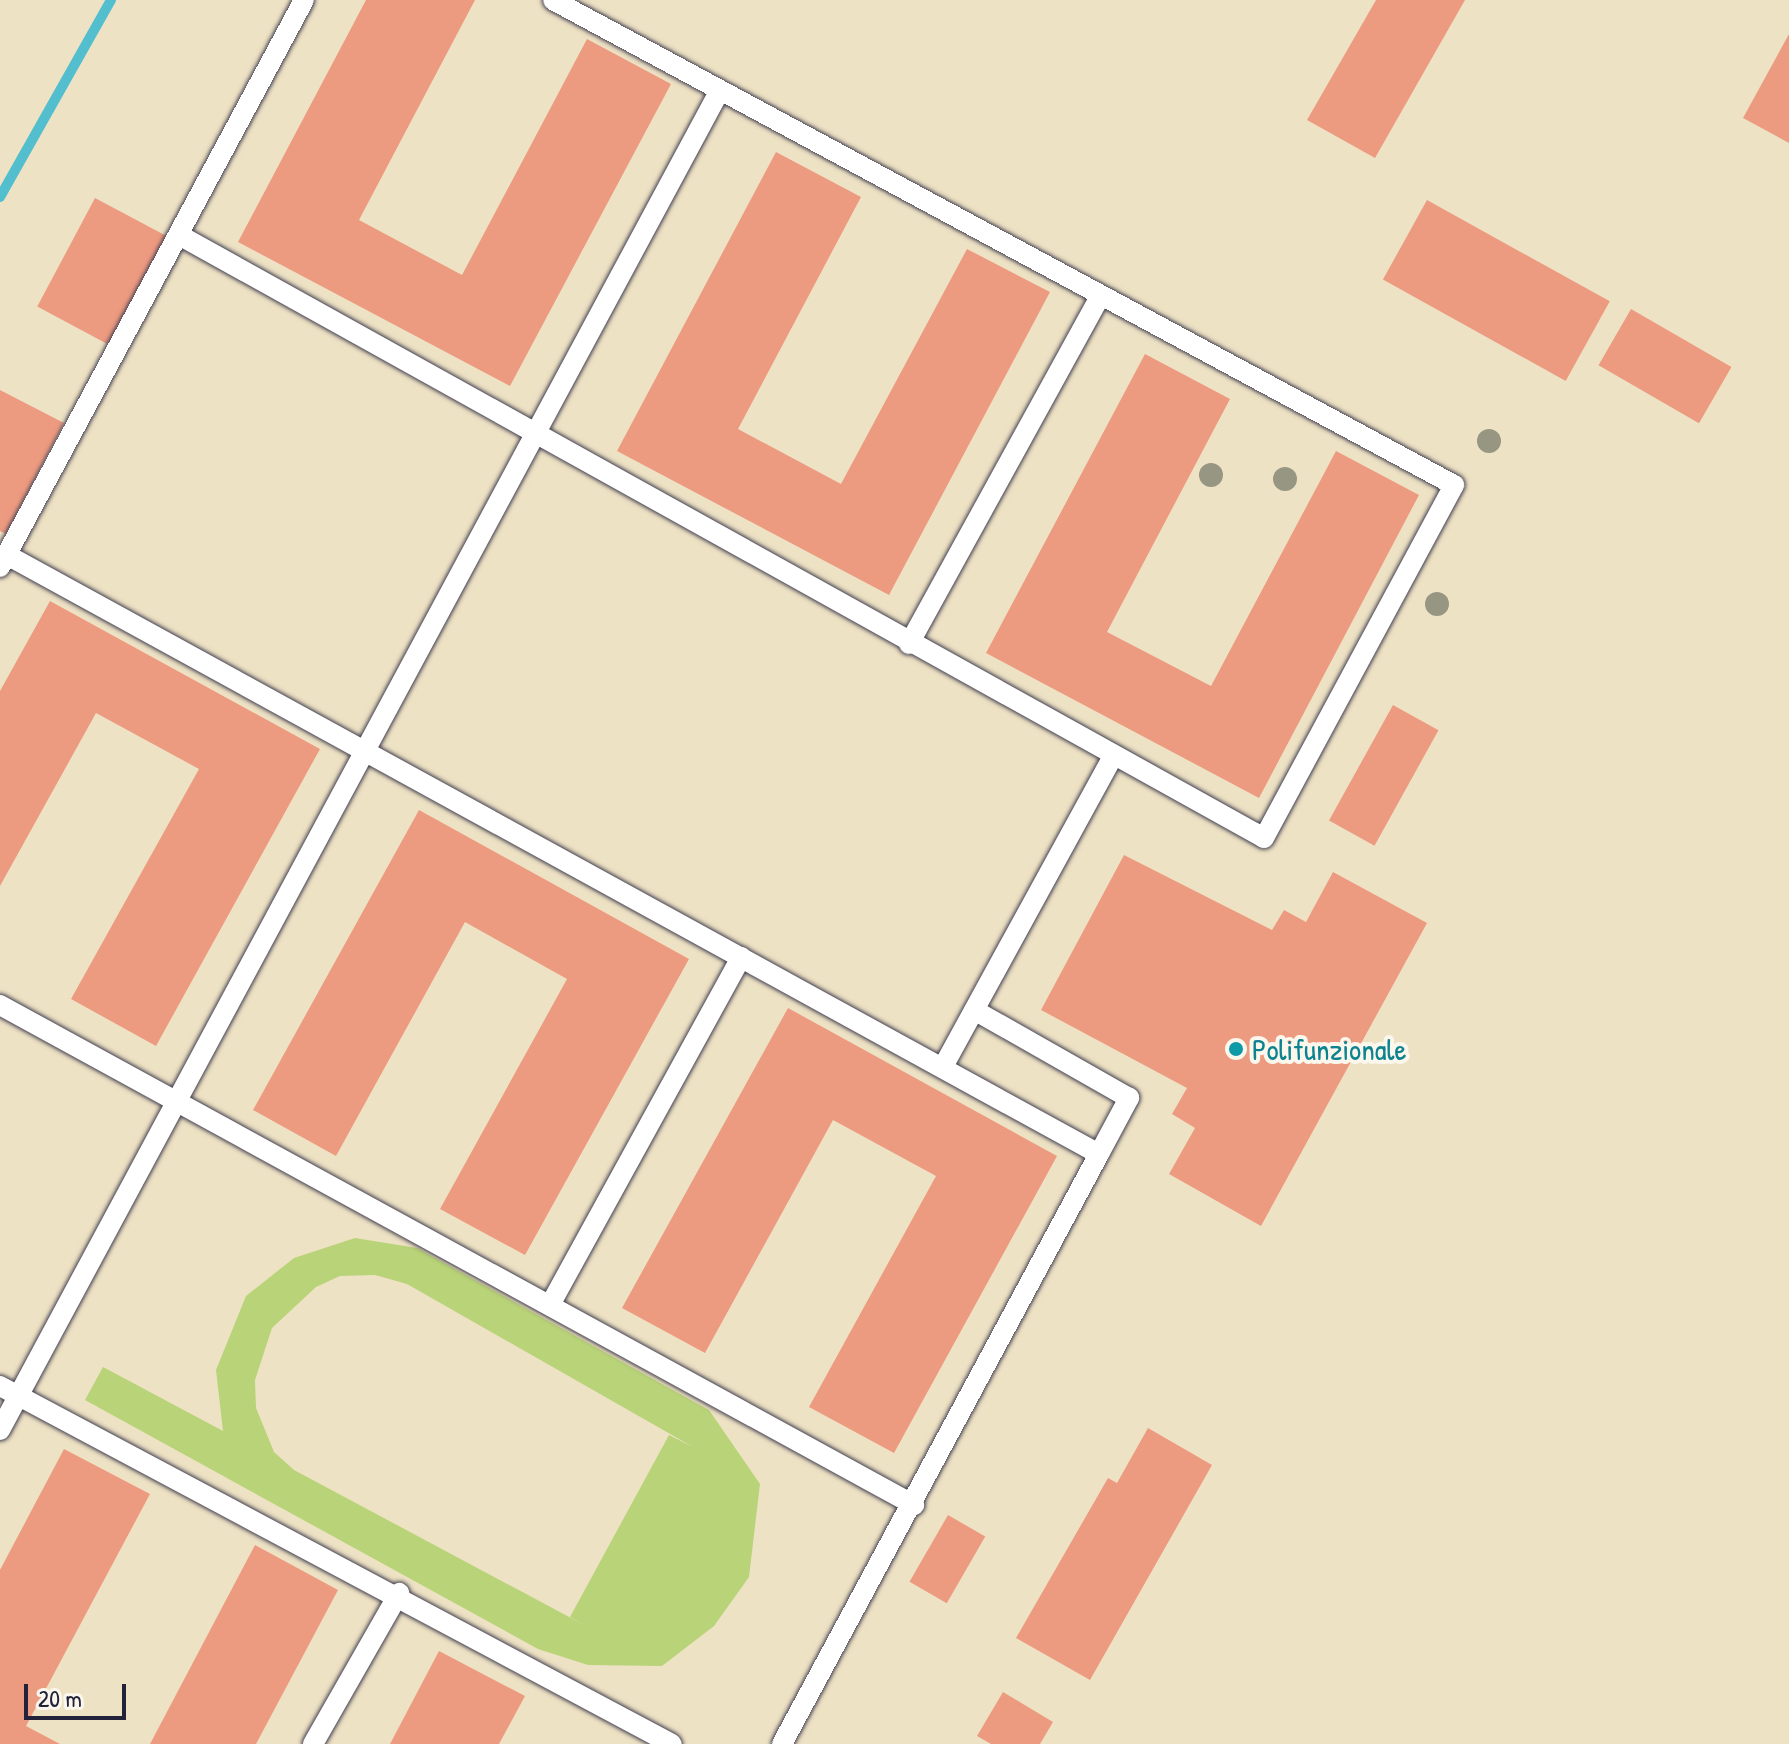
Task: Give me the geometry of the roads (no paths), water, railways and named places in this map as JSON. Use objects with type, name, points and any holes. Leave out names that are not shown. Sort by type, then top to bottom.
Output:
[{"type":"lane","points":[[304,0],[4,561],[366,752],[944,1065],[1099,1154]]},
{"type":"lane","points":[[179,235],[1112,758],[1264,838],[1454,485],[553,0]]},
{"type":"lane","points":[[0,1430],[9,1391],[177,1101],[719,92]]},
{"type":"lane","points":[[909,644],[1100,297]]},
{"type":"lane","points":[[944,1065],[1112,758]]},
{"type":"lane","points":[[550,1305],[741,957]]},
{"type":"lane","points":[[0,1005],[914,1505]]},
{"type":"lane","points":[[782,1744],[914,1505],[1129,1098],[974,1010]]},
{"type":"lane","points":[[9,1391],[399,1593],[672,1744]]},
{"type":"lane","points":[[313,1744],[399,1593]]},
{"type":"waterway","points":[[0,197],[111,0]]},
{"type":"place","name":"Polifunzionale","points":[[1236,1049]]}]
